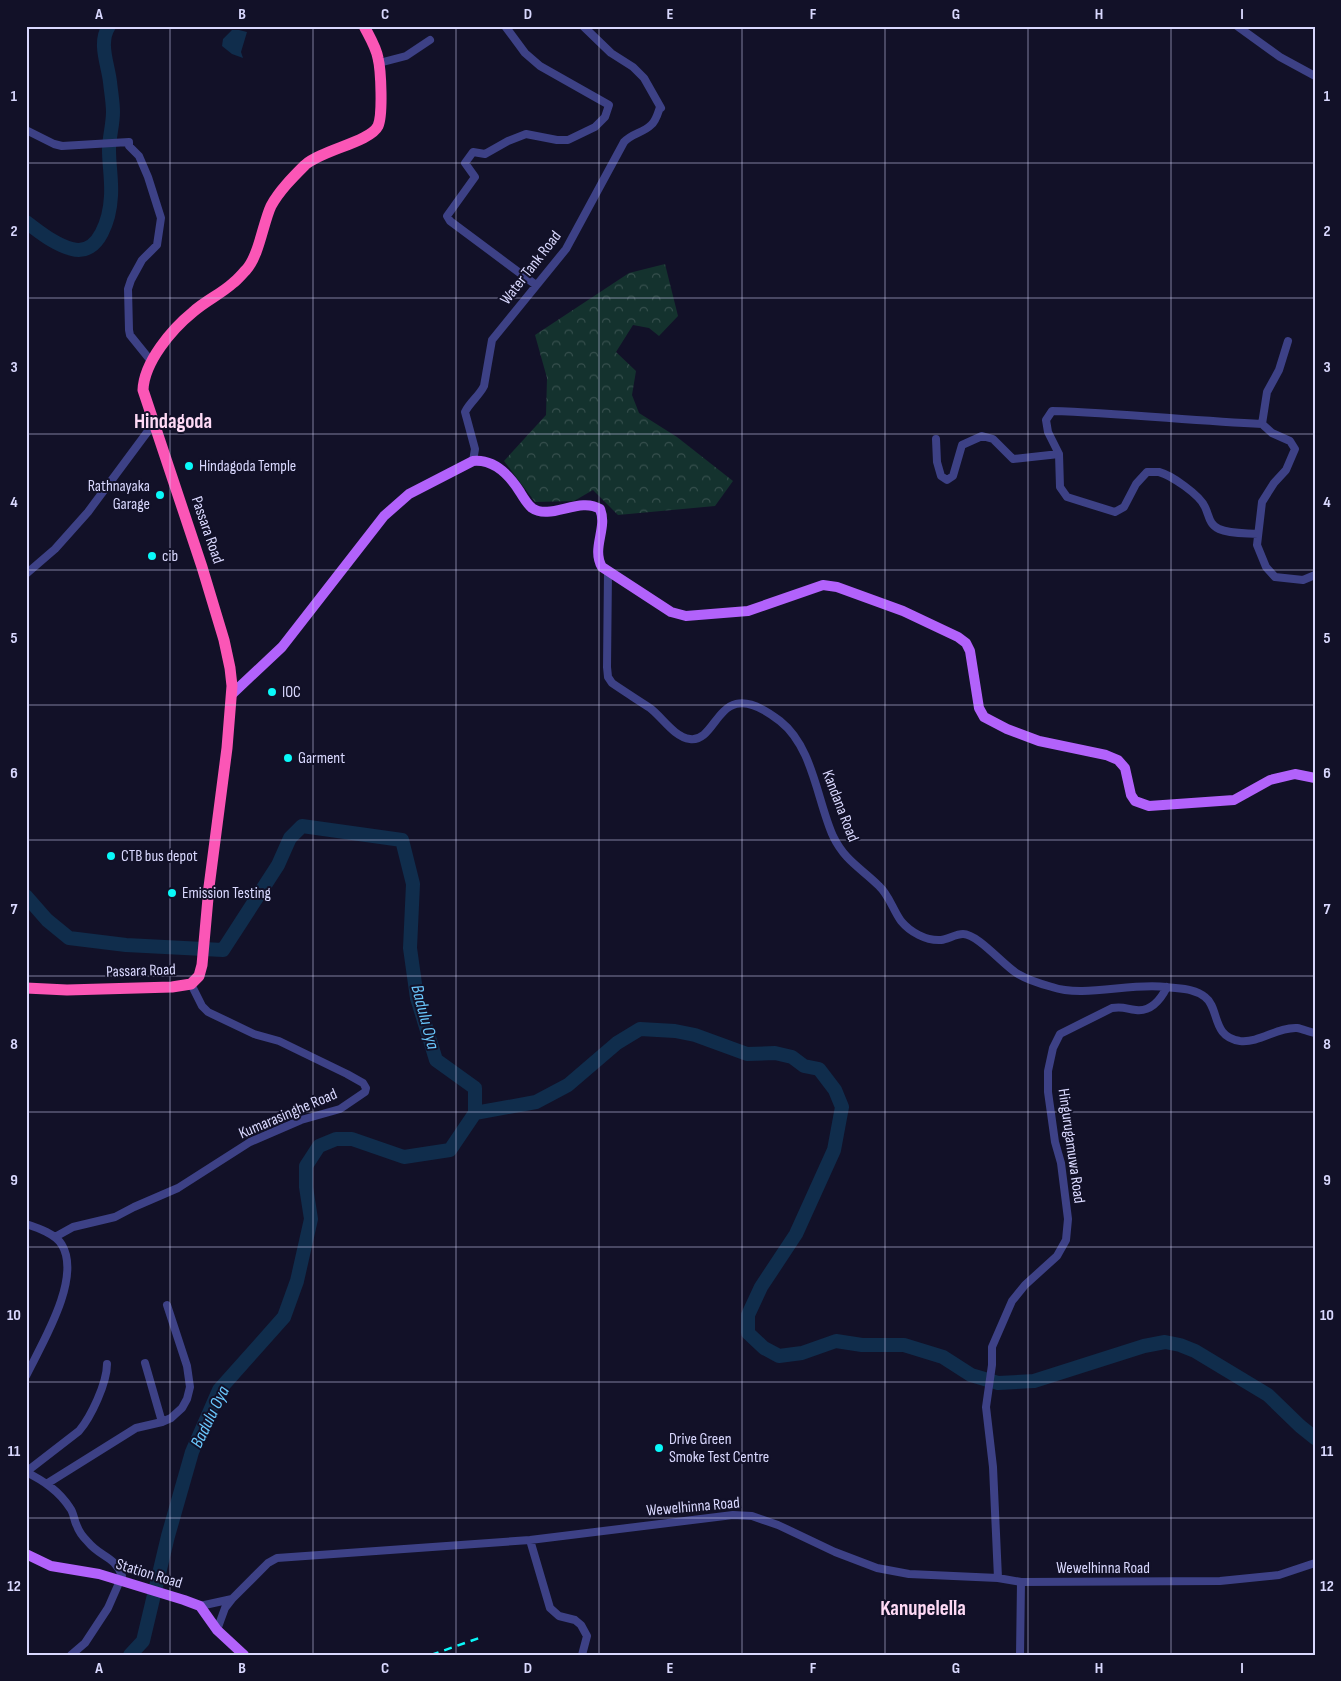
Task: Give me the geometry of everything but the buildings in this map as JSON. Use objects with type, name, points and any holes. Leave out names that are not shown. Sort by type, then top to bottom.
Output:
[{"type":"highway","name":"Passara Road","points":[[26,988],[67,990],[172,988],[191,984],[198,976],[202,964],[227,748],[231,695],[230,668],[224,640],[202,567],[143,390],[143,382],[150,361],[176,328],[193,312],[232,284],[249,266],[272,205],[280,193],[306,165],[321,155],[367,136],[379,124],[381,94],[378,55],[364,26]]},
{"type":"main road","points":[[231,695],[282,647],[384,516],[410,494],[473,461],[488,462],[504,472],[528,504],[536,510],[547,511],[591,505],[600,509],[602,519],[598,554],[602,567],[671,612],[686,616],[748,611],[823,585],[837,587],[903,611],[958,637],[966,643],[970,651],[979,708],[984,717],[1006,729],[1039,741],[1106,755],[1118,760],[1125,768],[1131,795],[1135,801],[1142,805],[1234,800],[1270,780],[1296,774],[1315,778]]},
{"type":"main road","name":"Station Road","points":[[26,1554],[51,1566],[99,1574],[200,1606]]},
{"type":"main road","points":[[200,1606],[217,1630],[244,1655]]},
{"type":"street","points":[[505,26],[525,54],[540,66],[609,105],[605,117],[595,127],[568,140],[557,140],[526,134],[508,141],[485,154],[473,152],[465,164],[475,177],[447,216],[450,221],[536,286]]},
{"type":"street","name":"Water Tank Road","points":[[473,461],[475,448],[465,412],[470,402],[481,392],[484,386],[492,340],[566,249],[624,142],[629,136],[644,131],[653,124],[660,108],[644,78],[632,67],[611,53],[583,26]]},
{"type":"street","points":[[1237,26],[1280,57],[1315,76]]},
{"type":"street","points":[[379,63],[406,56],[430,40]]},
{"type":"street","points":[[26,130],[62,146],[129,142],[129,146],[139,156],[161,218],[157,245],[142,260],[128,289],[130,335],[150,361]]},
{"type":"street","points":[[1262,424],[1267,392],[1278,370],[1288,340]]},
{"type":"street","points":[[1258,534],[1218,529],[1210,522],[1205,505],[1199,498],[1179,482],[1160,472],[1147,472],[1136,484],[1124,507],[1115,512],[1066,497],[1060,487],[1059,454],[1048,432],[1046,420],[1052,411],[1093,412],[1219,423],[1262,424],[1272,433],[1290,441],[1295,449],[1286,470],[1274,483],[1262,502],[1257,545],[1266,567],[1275,577],[1303,580],[1315,575]]},
{"type":"street","points":[[26,574],[55,549],[88,512],[154,423]]},
{"type":"street","points":[[936,439],[937,462],[941,476],[947,480],[953,476],[962,445],[982,436],[993,439],[1013,459],[1059,454]]},
{"type":"street","name":"Kandana Road","points":[[608,571],[607,667],[608,677],[612,683],[652,710],[680,736],[691,739],[708,731],[721,712],[731,705],[744,703],[757,707],[780,721],[794,734],[810,767],[833,836],[845,856],[881,887],[901,921],[915,933],[929,939],[941,940],[963,934],[969,936],[1018,974],[1055,988],[1082,990],[1155,986],[1194,990],[1208,998],[1221,1030],[1232,1039],[1256,1040],[1283,1030],[1298,1028],[1315,1034]]},
{"type":"street","name":"Kumarasinghe Road","points":[[55,1237],[73,1227],[115,1217],[178,1188],[250,1142],[301,1120],[340,1109],[365,1092],[366,1088],[363,1083],[347,1074],[279,1041],[254,1034],[208,1012],[202,1006],[191,984]]},
{"type":"street","name":"Hingurugamuwa Road","points":[[998,1578],[993,1467],[986,1407],[992,1364],[992,1347],[1012,1301],[1025,1284],[1057,1256],[1066,1240],[1068,1220],[1061,1163],[1055,1142],[1048,1092],[1048,1071],[1053,1048],[1060,1034],[1112,1008],[1121,1006],[1137,1011],[1148,1008],[1160,1000],[1167,987]]},
{"type":"street","points":[[26,1224],[55,1237],[63,1246],[68,1264],[66,1285],[60,1305],[26,1376]]},
{"type":"street","points":[[48,1483],[136,1428],[162,1422],[171,1418],[182,1408],[190,1387],[187,1366],[167,1305]]},
{"type":"street","points":[[145,1363],[162,1422]]},
{"type":"street","points":[[71,1655],[85,1643],[124,1582],[118,1565],[87,1542],[78,1528],[71,1508],[48,1483],[26,1472],[79,1431],[86,1423],[106,1377],[107,1364]]},
{"type":"street","name":"Wewelhinna Road","points":[[217,1630],[225,1608],[232,1599],[268,1563],[277,1558],[530,1540],[733,1515],[752,1516],[778,1525],[835,1552],[877,1568],[909,1574],[998,1578],[1021,1582],[1220,1581],[1279,1575],[1315,1563]]},
{"type":"street","points":[[530,1540],[550,1608],[560,1616],[575,1620],[581,1625],[587,1636],[582,1655]]},
{"type":"street","points":[[1020,1655],[1021,1582]]},
{"type":"street","points":[[200,1606],[232,1599]]},
{"type":"green space","points":[[665,264],[678,316],[659,336],[649,328],[633,325],[616,352],[636,371],[632,395],[639,413],[677,437],[733,481],[715,506],[618,515],[593,490],[574,501],[535,502],[504,461],[546,415],[547,378],[535,335],[629,273]]},
{"type":"water","points":[[232,30],[247,32],[241,52],[243,58],[232,54],[222,46],[223,39]]},
{"type":"waterway","points":[[26,222],[48,238],[72,249],[82,250],[90,247],[96,241],[106,224],[111,196],[109,150],[113,112],[104,46],[104,39],[109,26]]},
{"type":"waterway","name":"Badulu Oya","points":[[26,896],[47,920],[69,938],[126,945],[223,950],[278,865],[290,838],[302,826],[402,840],[413,884],[410,948],[417,998],[436,1060],[475,1088],[475,1113],[450,1150],[404,1157],[352,1139],[336,1139],[319,1146],[306,1166],[306,1187],[311,1219],[297,1281],[284,1317],[219,1390],[192,1452],[168,1536],[143,1641],[130,1655]]},
{"type":"waterway","points":[[475,1113],[536,1102],[568,1085],[617,1043],[640,1029],[675,1031],[695,1035],[747,1054],[775,1053],[792,1057],[804,1066],[819,1069],[835,1090],[842,1107],[834,1150],[796,1234],[761,1287],[748,1315],[748,1333],[764,1348],[779,1356],[802,1353],[836,1341],[862,1345],[904,1345],[943,1357],[971,1375],[998,1383],[1034,1381],[1144,1346],[1165,1342],[1195,1351],[1268,1395],[1315,1438]]},
{"type":"railway","points":[[431,1655],[482,1637]]},
{"type":"place","name":"Hindagoda Temple","points":[[189,466]]},
{"type":"place","name":"Rathnayaka Garage","points":[[160,495]]},
{"type":"place","name":"cib","points":[[152,556]]},
{"type":"place","name":"IOC","points":[[272,692]]},
{"type":"place","name":"Garment","points":[[288,758]]},
{"type":"place","name":"CTB bus depot","points":[[111,856]]},
{"type":"place","name":"Emission Testing","points":[[172,893]]},
{"type":"place","name":"Drive Green Smoke Test Centre","points":[[659,1448]]},
{"type":"district","name":"Hindagoda","points":[[173,421]]},
{"type":"district","name":"Kanupelella","points":[[923,1608]]}]
